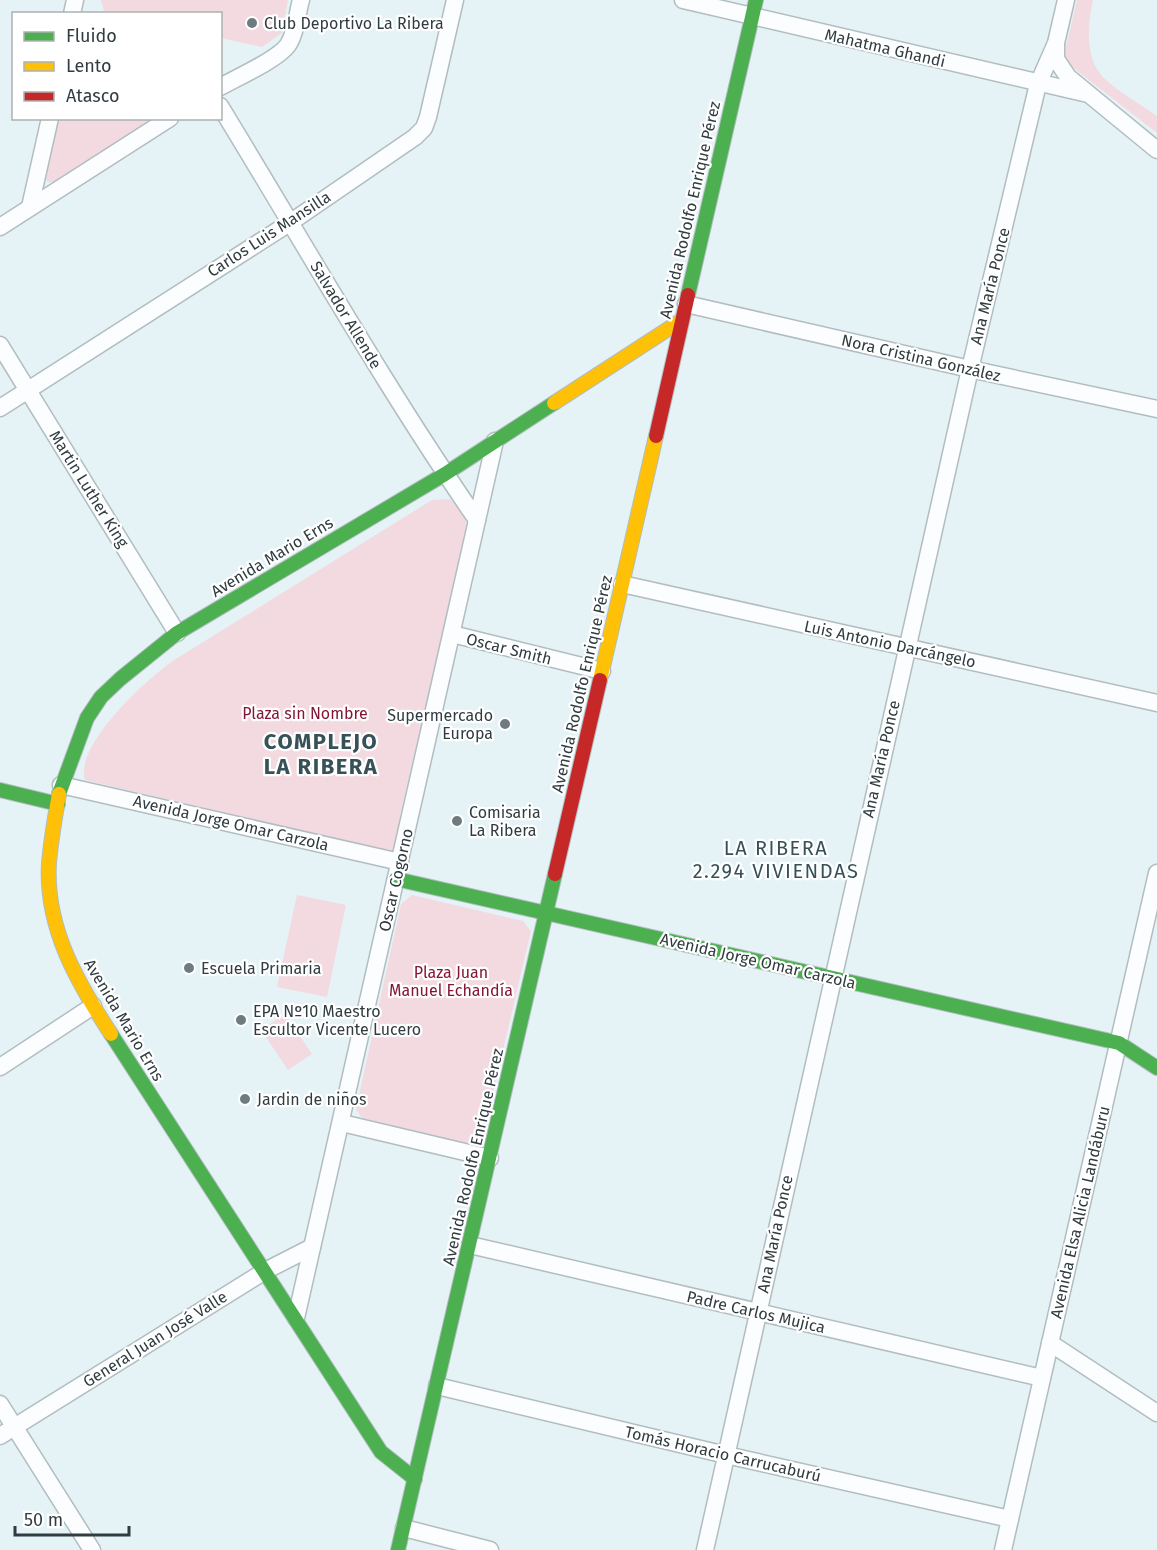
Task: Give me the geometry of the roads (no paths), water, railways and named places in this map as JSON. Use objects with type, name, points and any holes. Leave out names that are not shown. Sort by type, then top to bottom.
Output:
[{"type":"street","points":[[222,86],[279,55],[292,36],[301,0]]},
{"type":"street","name":"Carlos Luis Mansilla","points":[[0,408],[291,222],[415,137],[423,128],[428,117],[455,0]]},
{"type":"street","name":"Mahatma Ghandi","points":[[683,0],[754,8],[1038,84],[1088,94]]},
{"type":"street","name":"Ana María Ponce","points":[[705,1550],[970,369],[1038,84],[1056,43],[1066,0]]},
{"type":"street","name":"Avenida Rodolfo Enrique Pérez","points":[[399,1550],[754,8]]},
{"type":"street","points":[[1056,43],[1056,59],[1061,68],[1088,94],[1157,150]]},
{"type":"street","name":"Salvador Allende","points":[[222,109],[363,345],[477,520]]},
{"type":"street","points":[[30,207],[50,120]]},
{"type":"street","points":[[0,228],[167,120]]},
{"type":"street","name":"Nora Cristina González","points":[[684,312],[1157,409]]},
{"type":"street","name":"Avenida Mario Erns","points":[[415,1479],[381,1452],[93,1006],[68,959],[54,919],[49,865],[61,784],[87,718],[101,697],[177,633],[445,474],[684,312]]},
{"type":"street","name":"Martin Luther King","points":[[0,345],[177,633]]},
{"type":"street","name":"Oscar Cogorno","points":[[296,1318],[495,441]]},
{"type":"street","name":"Luis Antonio Darcángelo","points":[[622,584],[1157,703]]},
{"type":"street","name":"Oscar Smith","points":[[452,634],[602,672]]},
{"type":"street","name":"Avenida Jorge Omar Carzola","points":[[61,784],[400,862]]},
{"type":"street","points":[[0,790],[58,804]]},
{"type":"street","name":"Avenida Elsa Alicia Landáburu","points":[[1003,1550],[1157,873]]},
{"type":"street","name":"Avenida Jorge Omar Carzola","points":[[396,879],[1119,1043]]},
{"type":"street","points":[[0,1067],[93,1006]]},
{"type":"street","points":[[1119,1043],[1157,1068]]},
{"type":"street","points":[[342,1123],[490,1158]]},
{"type":"street","name":"Padre Carlos Mujica","points":[[470,1245],[1042,1378]]},
{"type":"street","name":"General Juan José Valle","points":[[0,1436],[264,1271],[312,1247]]},
{"type":"street","points":[[1050,1344],[1157,1413]]},
{"type":"street","name":"Tomás Horacio Carrucaburú","points":[[437,1386],[726,1455],[1010,1519]]},
{"type":"street","points":[[0,1404],[92,1550]]},
{"type":"street","points":[[404,1528],[490,1550]]},
{"type":"place","name":"Club Deportivo La Ribera","points":[[252,23]]},
{"type":"place","name":"Supermercado Europa","points":[[505,724]]},
{"type":"place","name":"Comisaria La Ribera","points":[[457,821]]},
{"type":"place","name":"Escuela Primaria","points":[[189,968]]},
{"type":"place","name":"EPA Nº10 Maestro Escultor Vicente Lucero","points":[[241,1020]]},
{"type":"place","name":"Jardin de niños","points":[[245,1099]]},
{"type":"district","name":"COMPLEJO LA RIBERA","points":[[321,754]]},
{"type":"district","name":"LA RIBERA 2.294 VIVIENDAS","points":[[776,860]]},
{"type":"park label","name":"Plaza sin Nombre","points":[[305,713]]},
{"type":"park label","name":"Plaza Juan Manuel Echandía","points":[[451,981]]}]
